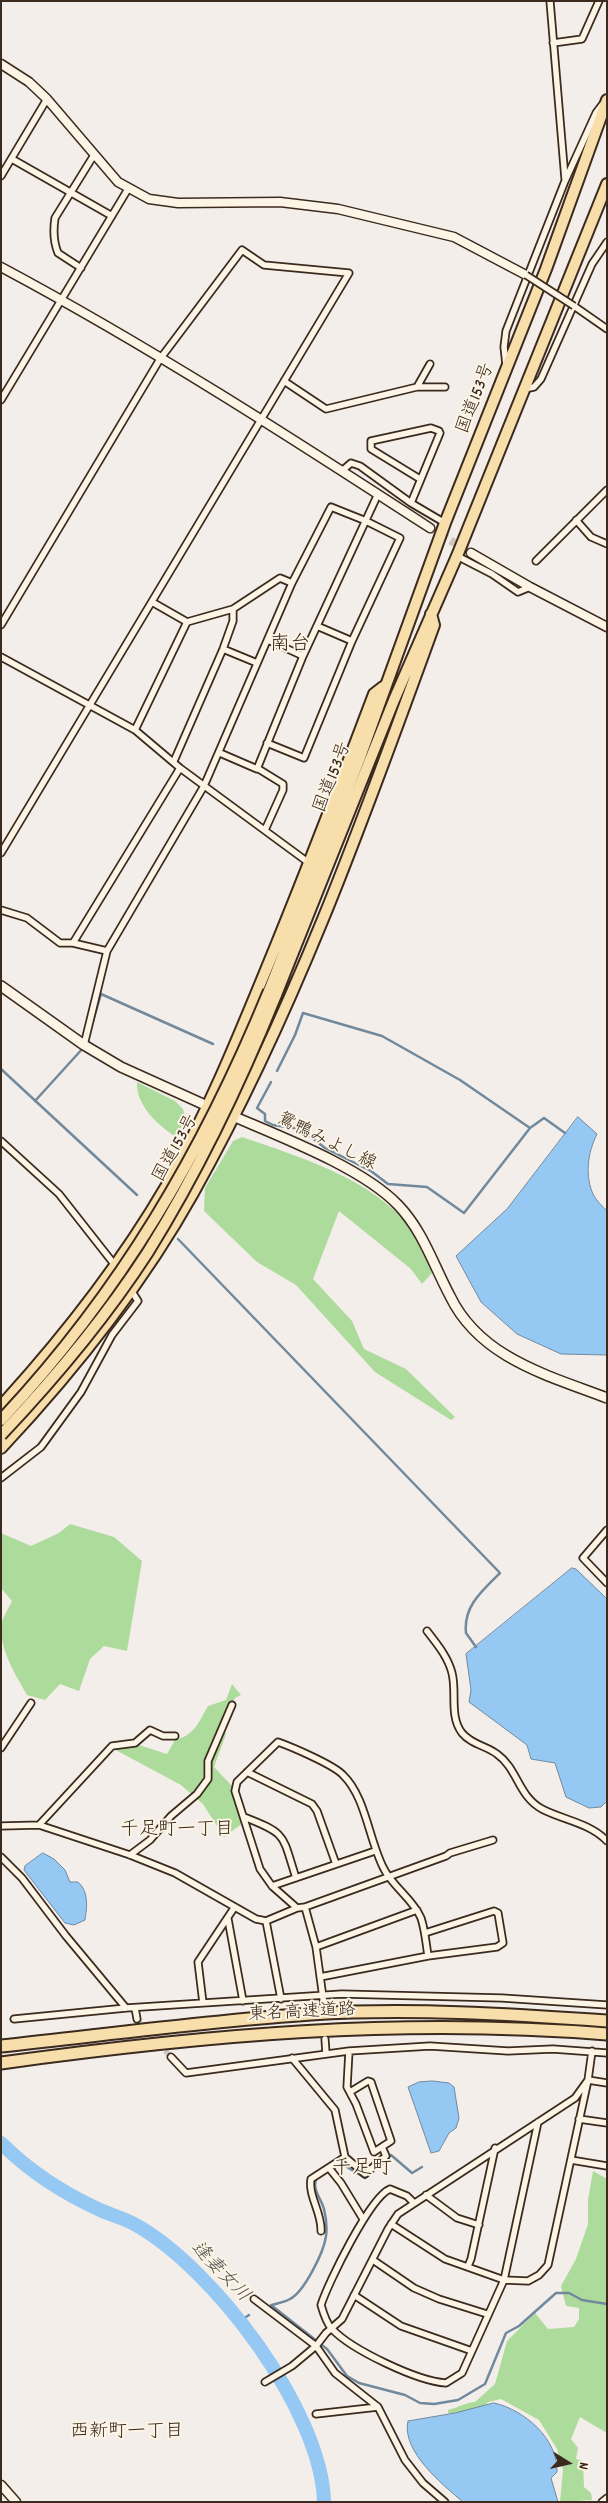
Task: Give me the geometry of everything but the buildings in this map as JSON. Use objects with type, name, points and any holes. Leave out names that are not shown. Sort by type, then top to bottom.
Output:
[{"type":"highway","name":"国道153号","points":[[1,1420],[57,1356],[135,1253],[211,1121],[273,993],[445,523],[546,269],[607,100]]},
{"type":"highway","name":"国道153号","points":[[1,1435],[69,1357],[146,1253],[183,1193],[225,1112],[390,709],[457,556],[607,184]]},
{"type":"highway","points":[[1,1448],[78,1362],[132,1290],[192,1195],[234,1117],[281,1018],[341,870],[434,625],[431,614]]},
{"type":"highway","points":[[1,1406],[49,1353],[114,1264],[165,1187],[207,1106],[235,1046],[309,863],[374,694],[385,685]]},
{"type":"highway","name":"東名高速道路","points":[[1,2046],[187,2025],[312,2014],[482,2014],[607,2021]]},
{"type":"highway","name":"東名高速道路","points":[[1,2063],[183,2040],[347,2028],[460,2027],[607,2034]]},
{"type":"main road","name":"鴛鴨みよし線","points":[[1,986],[84,1045],[135,1074],[320,1156],[376,1186],[398,1205],[420,1233],[450,1297],[464,1320],[486,1344],[512,1361],[607,1398]]},
{"type":"street","points":[[550,1],[565,181]]},
{"type":"street","points":[[553,43],[582,40],[599,1]]},
{"type":"street","points":[[1,64],[29,82],[118,182],[128,189],[164,202],[280,202],[338,209],[454,237],[526,276],[607,329]]},
{"type":"street","points":[[1,176],[46,99]]},
{"type":"street","points":[[506,367],[504,346],[506,331],[526,276],[565,181],[596,113],[607,100]]},
{"type":"street","points":[[81,268],[58,253],[53,236],[56,218],[94,155]]},
{"type":"street","points":[[12,159],[112,216]]},
{"type":"street","points":[[1,400],[128,189]]},
{"type":"street","points":[[524,390],[538,384],[592,264],[607,242]]},
{"type":"street","points":[[1,625],[160,359],[242,250],[264,265],[349,273],[1,853]]},
{"type":"street","points":[[1,267],[62,299],[260,419],[343,470],[430,528]]},
{"type":"street","points":[[417,388],[430,364]]},
{"type":"street","points":[[284,381],[326,409],[417,388],[444,388]]},
{"type":"street","points":[[411,502],[439,431],[430,428],[371,441],[372,449],[420,479]]},
{"type":"street","points":[[343,470],[346,466],[354,464],[445,523]]},
{"type":"street","points":[[536,561],[607,490]]},
{"type":"street","points":[[257,768],[303,656],[378,494]]},
{"type":"street","points":[[84,1045],[108,951],[204,786],[292,584],[331,507],[366,521],[400,538],[352,641],[304,758],[268,743]]},
{"type":"street","points":[[576,520],[591,537],[607,544]]},
{"type":"street","points":[[471,553],[607,628]]},
{"type":"street","points":[[457,556],[492,574],[518,592],[530,587]]},
{"type":"street","points":[[152,602],[187,622],[233,608],[280,578],[292,584]]},
{"type":"street","points":[[174,761],[223,648],[233,621],[233,608]]},
{"type":"street","points":[[135,730],[187,622]]},
{"type":"street","points":[[317,626],[352,641]]},
{"type":"street","points":[[268,640],[303,656]]},
{"type":"street","points":[[223,648],[257,663]]},
{"type":"street","points":[[1,657],[135,730],[180,768],[309,863]]},
{"type":"street","points":[[220,753],[257,768],[283,784],[283,790],[265,830]]},
{"type":"street","points":[[73,943],[180,768]]},
{"type":"street","points":[[1,910],[26,918],[60,943],[73,943],[108,951]]},
{"type":"street","points":[[1,1140],[59,1194],[114,1264],[138,1301],[112,1335],[81,1392],[41,1447],[1,1478]]},
{"type":"street","points":[[607,1530],[583,1558],[607,1582]]},
{"type":"street","points":[[427,1631],[443,1652],[452,1672],[455,1717],[460,1731],[470,1741],[497,1753],[514,1774],[528,1799],[542,1809],[587,1827],[607,1841]]},
{"type":"street","points":[[1,1748],[31,1703]]},
{"type":"street","points":[[130,1855],[150,1840],[171,1816],[197,1794],[208,1779],[208,1761],[232,1705]]},
{"type":"street","points":[[39,1825],[112,1746],[135,1743],[150,1730],[163,1736],[175,1736]]},
{"type":"street","points":[[297,1908],[272,1886],[260,1870],[235,1786],[278,1742],[338,1770],[355,1790],[375,1851],[385,1872],[417,1910],[425,1933],[428,1956]]},
{"type":"street","points":[[247,1772],[312,1804],[317,1811],[336,1864]]},
{"type":"street","points":[[244,1817],[273,1828],[279,1833],[296,1878]]},
{"type":"street","points":[[1,1826],[39,1825],[130,1855],[175,1873],[234,1908],[266,1921],[297,1908],[305,1907],[390,1877],[450,1853],[493,1840]]},
{"type":"street","points":[[272,1886],[375,1851]]},
{"type":"street","points":[[1,1857],[22,1878],[66,1936],[126,2008]]},
{"type":"street","points":[[305,1907],[316,1947],[324,2005]]},
{"type":"street","points":[[203,2003],[198,1962],[234,1908]]},
{"type":"street","points":[[316,1947],[417,1910]]},
{"type":"street","points":[[320,1977],[428,1956],[497,1947],[502,1945],[503,1940],[498,1914],[494,1912],[425,1933]]},
{"type":"street","points":[[228,1919],[243,2001]]},
{"type":"street","points":[[266,1921],[281,1999]]},
{"type":"street","points":[[14,2019],[126,2008],[322,1997],[342,1994],[429,1995],[607,2005]]},
{"type":"street","points":[[134,2008],[137,2018]]},
{"type":"street","points":[[325,2039],[326,2054]]},
{"type":"street","points":[[171,2057],[186,2073],[349,2051],[430,2046],[508,2051],[553,2049],[607,2052]]},
{"type":"street","points":[[349,2051],[348,2087],[350,2092],[374,2152],[392,2141],[371,2082],[368,2080],[350,2092]]},
{"type":"street","points":[[392,2224],[445,2260],[468,2266],[504,2280],[528,2281],[539,2275],[548,2265],[580,2119],[592,2051]]},
{"type":"street","points":[[292,2058],[335,2110],[345,2157],[366,2174],[386,2156],[382,2147]]},
{"type":"street","points":[[588,2080],[607,2082]]},
{"type":"street","points":[[265,2382],[292,2366],[316,2346],[342,2319],[398,2214],[495,2148],[575,2098],[588,2080]]},
{"type":"street","points":[[580,2119],[607,2123]]},
{"type":"street","points":[[414,2202],[394,2190],[387,2190],[376,2200],[363,2219],[321,2304],[331,2329],[368,2354],[389,2365],[446,2383],[459,2376],[504,2280],[538,2122]]},
{"type":"street","points":[[468,2266],[479,2225],[495,2148]]},
{"type":"street","points":[[321,2230],[320,2213],[310,2184],[313,2176],[345,2157]]},
{"type":"street","points":[[571,2160],[607,2166]]},
{"type":"street","points":[[329,2168],[363,2219]]},
{"type":"street","points":[[426,2195],[457,2218],[479,2225]]},
{"type":"street","points":[[373,2260],[414,2288],[439,2299],[487,2314]]},
{"type":"street","points":[[354,2296],[401,2326],[472,2351]]},
{"type":"street","points":[[254,2299],[316,2346],[335,2373],[378,2407],[404,2460],[423,2483],[442,2500]]},
{"type":"street","points":[[316,2414],[378,2407]]},
{"type":"street","points":[[1,2485],[16,2502]]},
{"type":"street","points":[[602,2502],[607,2498]]},
{"type":"green space","points":[[137,1082],[175,1101],[183,1109],[186,1121],[176,1137],[155,1121],[144,1107],[140,1099]]},
{"type":"green space","points":[[242,1137],[289,1153],[360,1185],[381,1199],[399,1215],[414,1234],[433,1272],[422,1284],[411,1269],[339,1211],[313,1279],[352,1321],[364,1349],[406,1369],[455,1417],[451,1420],[375,1372],[296,1285],[257,1262],[204,1211],[205,1188],[233,1141]]},
{"type":"green space","points":[[70,1524],[114,1537],[142,1561],[127,1651],[104,1646],[90,1659],[79,1691],[60,1684],[45,1700],[27,1695],[3,1645],[1,1626],[12,1601],[1,1588],[1,1533],[31,1546],[59,1533]]},
{"type":"green space","points":[[232,1684],[241,1695],[235,1698],[221,1727],[226,1734],[214,1767],[232,1786],[243,1823],[224,1837],[203,1804],[181,1785],[112,1748],[139,1745],[167,1754],[175,1740],[192,1732],[208,1706],[226,1700]]},
{"type":"green space","points":[[593,2171],[607,2179],[607,2433],[580,2417],[571,2439],[578,2448],[576,2459],[583,2461],[584,2487],[591,2493],[592,2500],[560,2502],[563,2470],[557,2449],[539,2420],[501,2399],[488,2402],[477,2417],[448,2413],[448,2410],[475,2402],[495,2384],[507,2341],[535,2313],[548,2329],[574,2327],[579,2319],[579,2308],[566,2306],[561,2286],[576,2259],[588,2224],[588,2200]]},
{"type":"water","points":[[578,1117],[597,1134],[589,1156],[589,1180],[594,1196],[607,1211],[607,1355],[561,1354],[517,1334],[481,1302],[456,1256],[507,1209]]},
{"type":"water","points":[[572,1568],[576,1569],[607,1599],[607,1801],[601,1807],[589,1808],[566,1797],[555,1763],[531,1759],[527,1745],[469,1702],[471,1690],[466,1654]]},
{"type":"water","points":[[43,1853],[54,1859],[65,1870],[70,1882],[78,1882],[82,1886],[86,1895],[85,1920],[74,1925],[65,1923],[24,1870],[25,1866]]},
{"type":"water","points":[[419,2082],[449,2083],[454,2087],[459,2118],[456,2128],[449,2133],[439,2151],[431,2153],[408,2087]]},
{"type":"water","points":[[494,2403],[517,2412],[528,2419],[546,2438],[556,2460],[557,2472],[551,2478],[558,2502],[463,2502],[435,2477],[417,2455],[411,2444],[408,2421],[455,2413]]},
{"type":"waterway","points":[[87,1042],[101,994],[213,1044]]},
{"type":"waterway","points":[[277,1071],[295,1035],[303,1013],[382,1036],[460,1080],[530,1128],[544,1118],[565,1133]]},
{"type":"waterway","points":[[35,1101],[84,1047]]},
{"type":"waterway","points":[[1,1069],[137,1195]]},
{"type":"waterway","points":[[271,1082],[257,1108],[265,1114],[265,1121],[273,1125],[301,1129],[325,1148],[371,1171],[388,1184],[427,1187],[464,1213],[530,1128]]},
{"type":"waterway","points":[[178,1239],[500,1573],[476,1599],[468,1615],[466,1633],[476,1647]]},
{"type":"waterway","name":"逢妻女川","points":[[1,2143],[34,2172],[59,2188],[98,2209],[127,2220],[166,2246],[198,2274],[229,2308],[258,2346],[284,2386],[305,2426],[319,2466],[324,2502]]},
{"type":"waterway","points":[[386,2159],[391,2155],[412,2173],[422,2167]]},
{"type":"waterway","points":[[324,2173],[342,2164],[365,2178],[369,2174]]},
{"type":"waterway","points":[[272,2305],[288,2300],[295,2295],[307,2280],[322,2252],[326,2236],[326,2222],[324,2209],[315,2186],[317,2177]]},
{"type":"waterway","points":[[271,2305],[327,2349],[347,2376],[359,2383],[405,2395],[420,2403],[434,2404],[458,2400],[485,2384],[506,2333],[519,2326],[556,2293],[569,2293],[582,2300],[607,2304]]},
{"type":"waterway","points":[[240,2321],[249,2315]]},
{"type":"tunnel","points":[[430,528],[471,553]]},
{"type":"tunnel","points":[[137,2019],[171,2057]]},
{"type":"district","name":"南台","points":[[290,646]]},
{"type":"district","name":"千足町一丁目","points":[[177,1831]]},
{"type":"district","name":"千足町","points":[[362,2170]]},
{"type":"district","name":"西新町一丁目","points":[[127,2433]]}]
